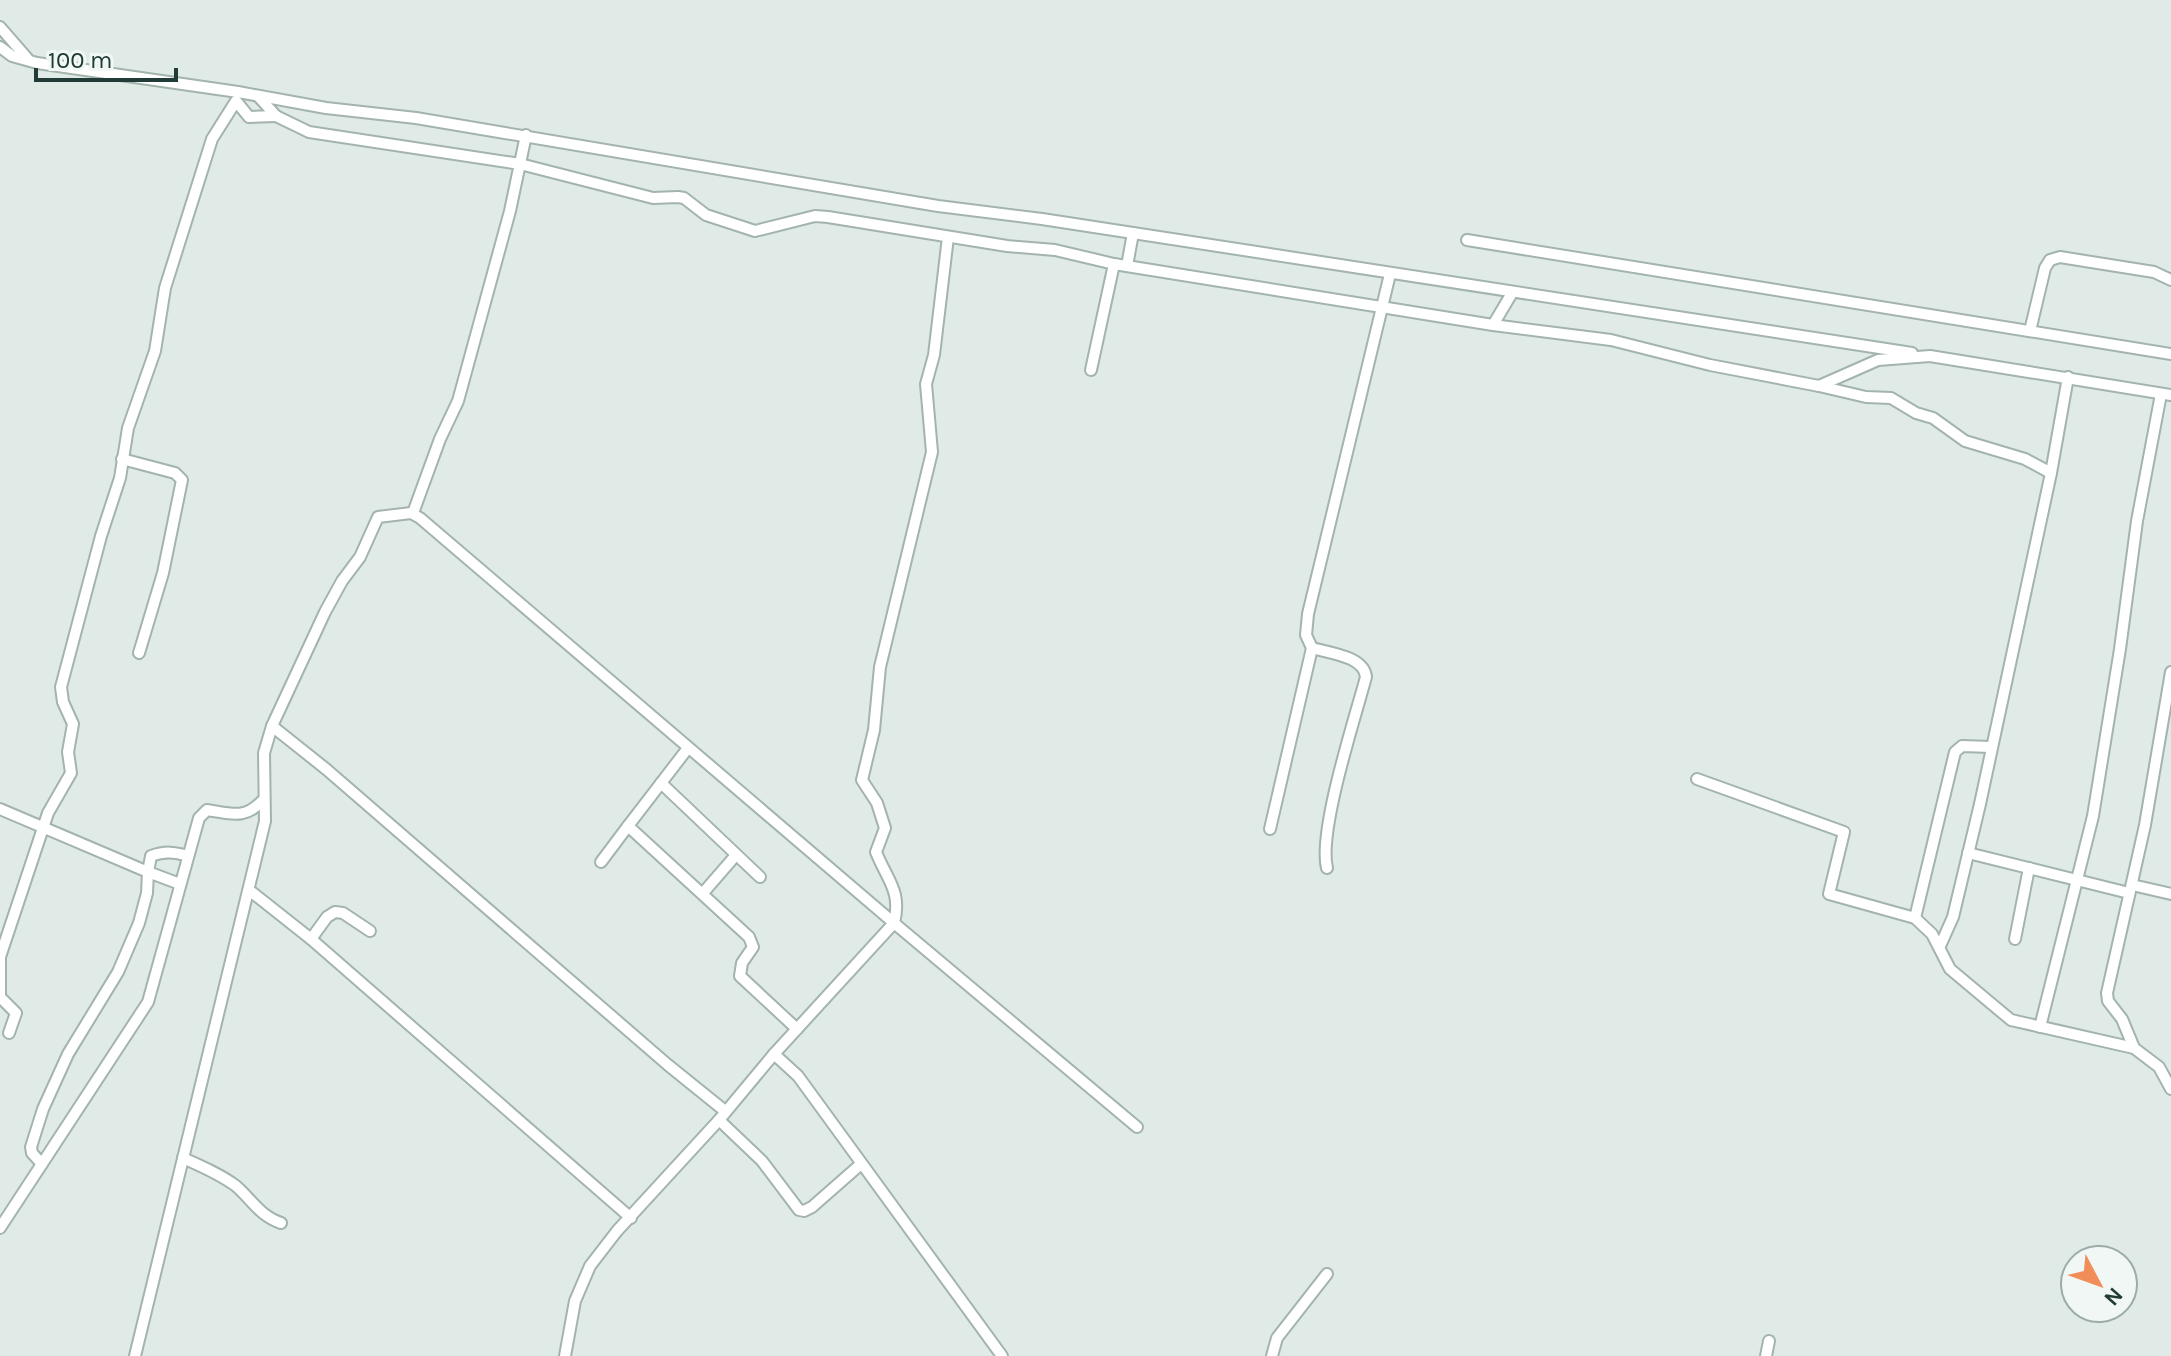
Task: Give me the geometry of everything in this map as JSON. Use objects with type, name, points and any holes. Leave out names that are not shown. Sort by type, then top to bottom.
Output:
[{"type":"street","points":[[0,27],[28,59]]},
{"type":"street","points":[[0,47],[12,56],[37,63],[237,96],[258,96],[326,108],[416,118],[938,206],[1766,329],[2166,394],[2137,521],[2102,768],[2079,881],[2040,1027]]},
{"type":"street","points":[[237,96],[242,112],[249,117],[276,116]]},
{"type":"street","points":[[9,1033],[16,1013],[0,997],[0,957],[43,828],[57,795],[71,773],[67,754],[73,724],[63,702],[61,687],[101,536],[120,478],[135,403],[155,351],[165,288],[209,148],[237,96]]},
{"type":"street","points":[[258,96],[276,116],[309,132],[520,164],[653,198],[684,198],[706,215],[755,231],[815,216],[1055,250],[1114,264],[1493,325],[1611,340],[1710,365],[1866,397],[1891,398],[1916,413],[1933,418],[1965,441],[2011,453],[2051,473]]},
{"type":"street","points":[[413,513],[440,439],[458,401],[510,211],[526,135]]},
{"type":"street","points":[[1127,266],[1133,233]]},
{"type":"street","points":[[565,1356],[575,1301],[584,1275],[617,1231],[894,923],[897,896],[876,852],[885,828],[877,803],[862,780],[874,730],[880,667],[932,452],[926,384],[934,355],[948,237]]},
{"type":"street","points":[[1467,240],[2171,354]]},
{"type":"street","points":[[2030,331],[2045,268],[2050,260],[2060,257],[2154,272],[2171,280]]},
{"type":"street","points":[[1091,370],[1114,264]]},
{"type":"street","points":[[1270,829],[1312,648],[1306,635],[1308,614],[1390,274]]},
{"type":"street","points":[[1493,325],[1512,293]]},
{"type":"street","points":[[1819,386],[1878,360],[1930,356]]},
{"type":"street","points":[[1940,946],[1953,917],[1968,853],[2051,473],[2068,377]]},
{"type":"street","points":[[122,459],[175,473],[182,480],[163,573],[139,653]]},
{"type":"street","points":[[135,1356],[265,821],[262,766],[272,726],[325,612],[360,557],[375,522],[383,515],[413,513],[1137,1127]]},
{"type":"street","points":[[1312,648],[1358,662],[1365,669],[1366,677],[1329,824],[1325,851],[1327,868]]},
{"type":"street","points":[[2134,1048],[2122,1019],[2107,997],[2131,889],[2171,672]]},
{"type":"street","points":[[272,726],[326,769],[668,1065],[722,1116],[762,1161],[799,1210],[812,1207],[861,1164]]},
{"type":"street","points":[[1915,918],[1955,752],[1962,746],[1991,747]]},
{"type":"street","points":[[601,862],[688,748]]},
{"type":"street","points":[[1697,779],[1844,832],[1829,894],[1915,918],[1940,946],[1943,959],[1950,969],[1988,998],[2006,1017],[2017,1023],[2134,1048],[2159,1067],[2171,1089]]},
{"type":"street","points":[[661,783],[760,877]]},
{"type":"street","points":[[0,1228],[148,1002],[199,818],[207,810],[242,814],[252,812],[264,799]]},
{"type":"street","points":[[0,809],[180,884]]},
{"type":"street","points":[[252,812],[265,821]]},
{"type":"street","points":[[628,826],[753,943],[739,971],[743,981],[797,1029]]},
{"type":"street","points":[[124,861],[167,851],[188,856]]},
{"type":"street","points":[[1968,853],[2079,881],[2171,894]]},
{"type":"street","points":[[703,893],[736,855]]},
{"type":"street","points":[[42,1164],[32,1153],[31,1147],[43,1109],[68,1054],[118,972],[145,907],[151,856]]},
{"type":"street","points":[[2015,939],[2029,868]]},
{"type":"street","points":[[249,890],[311,939],[631,1218]]},
{"type":"street","points":[[311,939],[327,917],[335,912],[343,913],[370,931]]},
{"type":"street","points":[[774,1054],[798,1076],[1002,1356]]},
{"type":"street","points":[[183,1158],[227,1180],[256,1209],[281,1223]]},
{"type":"street","points":[[1272,1356],[1277,1338],[1327,1274]]},
{"type":"street","points":[[1766,1356],[1769,1341]]}]
